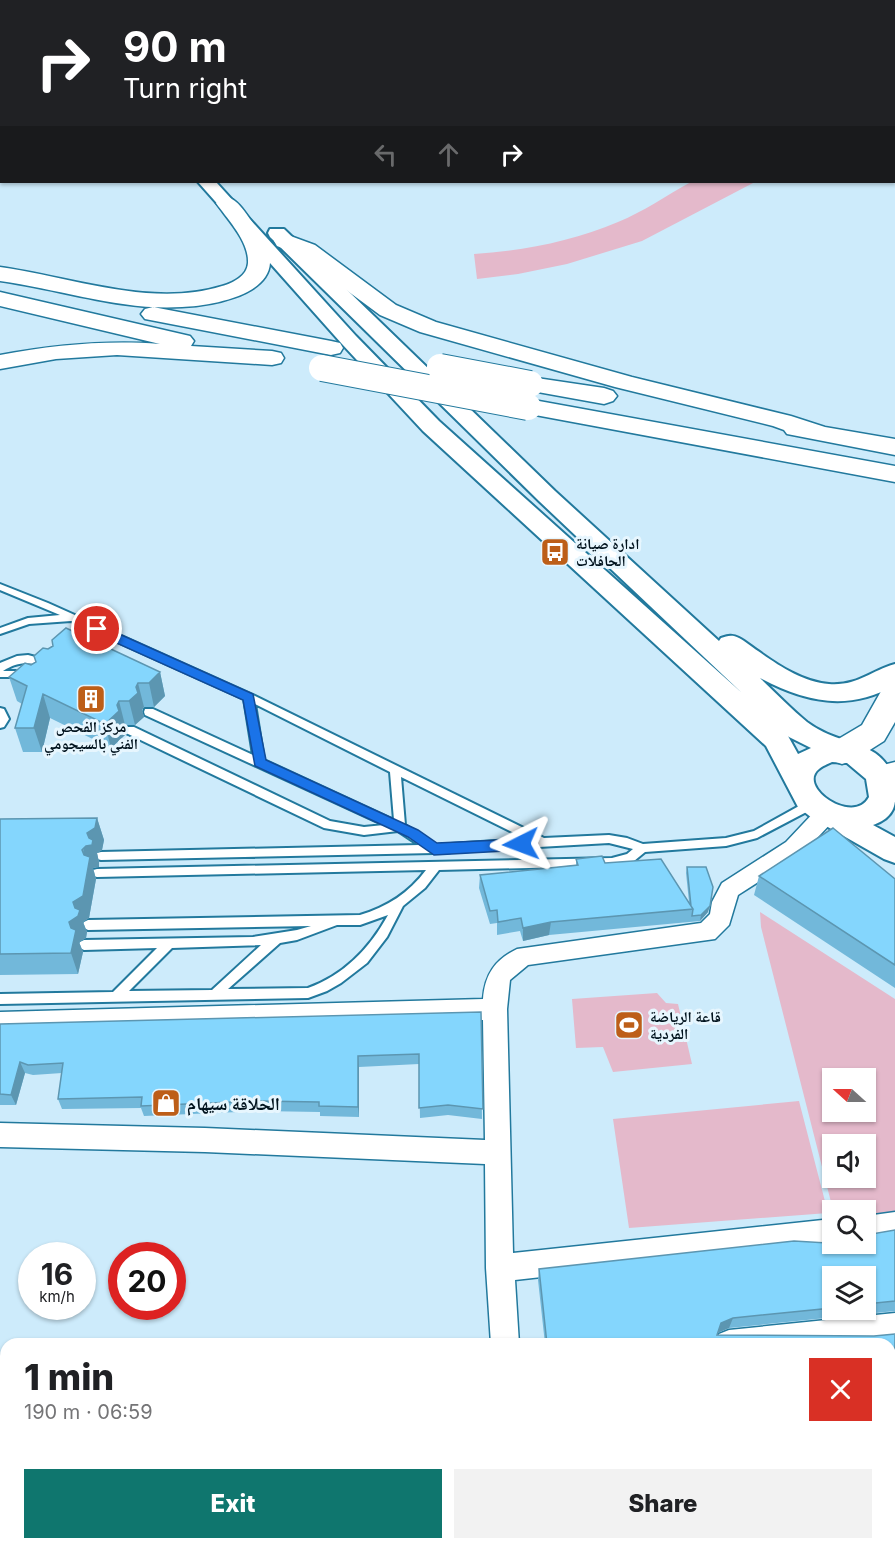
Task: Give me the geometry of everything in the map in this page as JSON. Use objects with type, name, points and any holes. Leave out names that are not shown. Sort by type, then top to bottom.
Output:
[{"type":"highway","points":[[0,275],[128,296],[176,300],[226,294],[243,286],[257,274],[259,262],[257,249],[227,192]]},
{"type":"highway","points":[[285,242],[307,250],[388,310],[428,327],[624,382],[782,421],[819,433]]},
{"type":"highway","points":[[0,275],[327,358],[529,395],[819,433],[895,447]]},
{"type":"highway","points":[[0,299],[99,324],[272,358]]},
{"type":"highway","points":[[0,362],[56,352],[117,348],[272,358],[327,358]]},
{"type":"highway","points":[[529,395],[735,444],[895,474]]},
{"type":"highway","points":[[735,444],[763,456],[895,486]]},
{"type":"highway","points":[[842,752],[873,733],[895,694]]},
{"type":"main road","points":[[209,183],[227,192],[285,242],[547,496],[799,730],[842,752],[869,762],[880,770],[893,791],[881,809],[872,814],[847,818],[818,804],[800,771],[806,762],[816,756],[842,752]]},
{"type":"main road","points":[[227,192],[349,340],[431,426],[776,739],[818,804],[895,851]]},
{"type":"main road","points":[[648,589],[718,635],[777,678],[800,688],[819,693],[854,693],[868,689],[895,673]]},
{"type":"street","points":[[505,1338],[500,1268],[495,1009],[497,980],[503,969],[513,961],[525,956],[707,932],[721,918],[723,902],[730,889],[794,849],[818,804]]},
{"type":"street","points":[[0,1022],[495,1009]]},
{"type":"street","points":[[0,1135],[205,1140],[498,1153]]},
{"type":"street","points":[[876,1227],[895,1225]]},
{"type":"street","points":[[500,1268],[822,1233]]},
{"type":"street","points":[[836,1338],[895,1327]]},
{"type":"lane","points":[[0,587],[249,697],[543,843]]},
{"type":"lane","points":[[0,631],[44,618],[75,619]]},
{"type":"lane","points":[[0,668],[10,662],[28,658],[54,668]]},
{"type":"lane","points":[[0,674],[15,674],[37,684]]},
{"type":"lane","points":[[249,697],[259,762]]},
{"type":"lane","points":[[149,711],[400,827],[434,849]]},
{"type":"lane","points":[[0,712],[4,719],[0,724]]},
{"type":"lane","points":[[130,730],[320,822],[364,831],[400,827]]},
{"type":"lane","points":[[395,769],[400,827]]},
{"type":"lane","points":[[100,856],[434,849],[609,839],[627,842],[642,848],[709,844],[742,838],[771,827],[818,804]]},
{"type":"lane","points":[[98,873],[612,862],[630,858],[642,848]]},
{"type":"lane","points":[[382,850],[383,866]]},
{"type":"lane","points":[[88,925],[360,920],[398,905],[414,894],[436,865]]},
{"type":"lane","points":[[0,999],[308,993],[335,983],[345,975],[378,939],[398,905]]},
{"type":"lane","points":[[84,945],[275,940],[338,921]]},
{"type":"lane","points":[[213,996],[275,940]]},
{"type":"lane","points":[[114,998],[170,943]]},
{"type":"shaded area","points":[[689,183],[753,183],[642,241],[567,264],[518,274],[477,279],[474,254],[529,248],[566,240],[601,229],[646,208]]},
{"type":"shaded area","points":[[760,912],[895,999],[895,1212],[876,1213],[876,1200],[830,1200],[827,1188],[876,1188],[876,1134],[822,1134],[822,1167],[761,927]]},
{"type":"shaded area","name":"قاعة الرياضة الفردية","points":[[657,993],[666,1003],[678,1004],[692,1064],[613,1072],[603,1047],[576,1048],[572,999]]},
{"type":"shaded area","points":[[799,1101],[825,1200],[822,1200],[822,1213],[629,1228],[613,1119]]},
{"type":"building","points":[[66,628],[160,672],[149,683],[138,683],[136,687],[138,693],[129,701],[119,701],[117,705],[119,711],[105,724],[43,694],[34,728],[15,728],[27,686],[9,677],[25,663],[31,665],[36,662],[34,656],[43,648],[48,649],[53,646],[52,640]]},
{"type":"building","points":[[97,818],[95,828],[87,833],[93,840],[92,845],[82,850],[84,855],[90,857],[83,896],[73,902],[75,908],[80,910],[78,916],[69,922],[71,928],[76,930],[71,953],[0,954],[0,819]]},
{"type":"building","points":[[833,828],[895,879],[895,965],[759,876]]},
{"type":"building","points":[[602,856],[605,863],[661,859],[693,909],[551,922],[523,928],[521,918],[498,922],[497,910],[490,911],[480,875],[578,865],[576,859]]},
{"type":"building","points":[[687,867],[706,867],[713,887],[710,906],[701,915],[692,916]]},
{"type":"building","points":[[481,1012],[483,1109],[448,1105],[419,1108],[419,1054],[358,1056],[358,1107],[319,1106],[319,1102],[258,1101],[141,1106],[142,1097],[58,1099],[63,1063],[28,1065],[20,1062],[11,1095],[0,1094],[0,1024]]},
{"type":"building","points":[[895,1230],[895,1301],[876,1303],[876,1266],[822,1266],[822,1309],[733,1318],[721,1323],[717,1335],[874,1336],[895,1334],[895,1338],[546,1338],[539,1269],[794,1241],[822,1243],[822,1254],[876,1254],[876,1233]]},
{"type":"place","name":"ادارة صيانة الحافلات","points":[[555,552]]},
{"type":"place","name":"مركز الفحص الفني بالسيجومي","points":[[91,699]]},
{"type":"place","name":"قاعة الرياضة الفردية","points":[[629,1025]]},
{"type":"place","name":"الحلاقة سيهام","points":[[166,1103]]},
{"type":"route","points":[[97,629],[249,697],[259,762],[413,833],[434,849],[521,844]]}]
